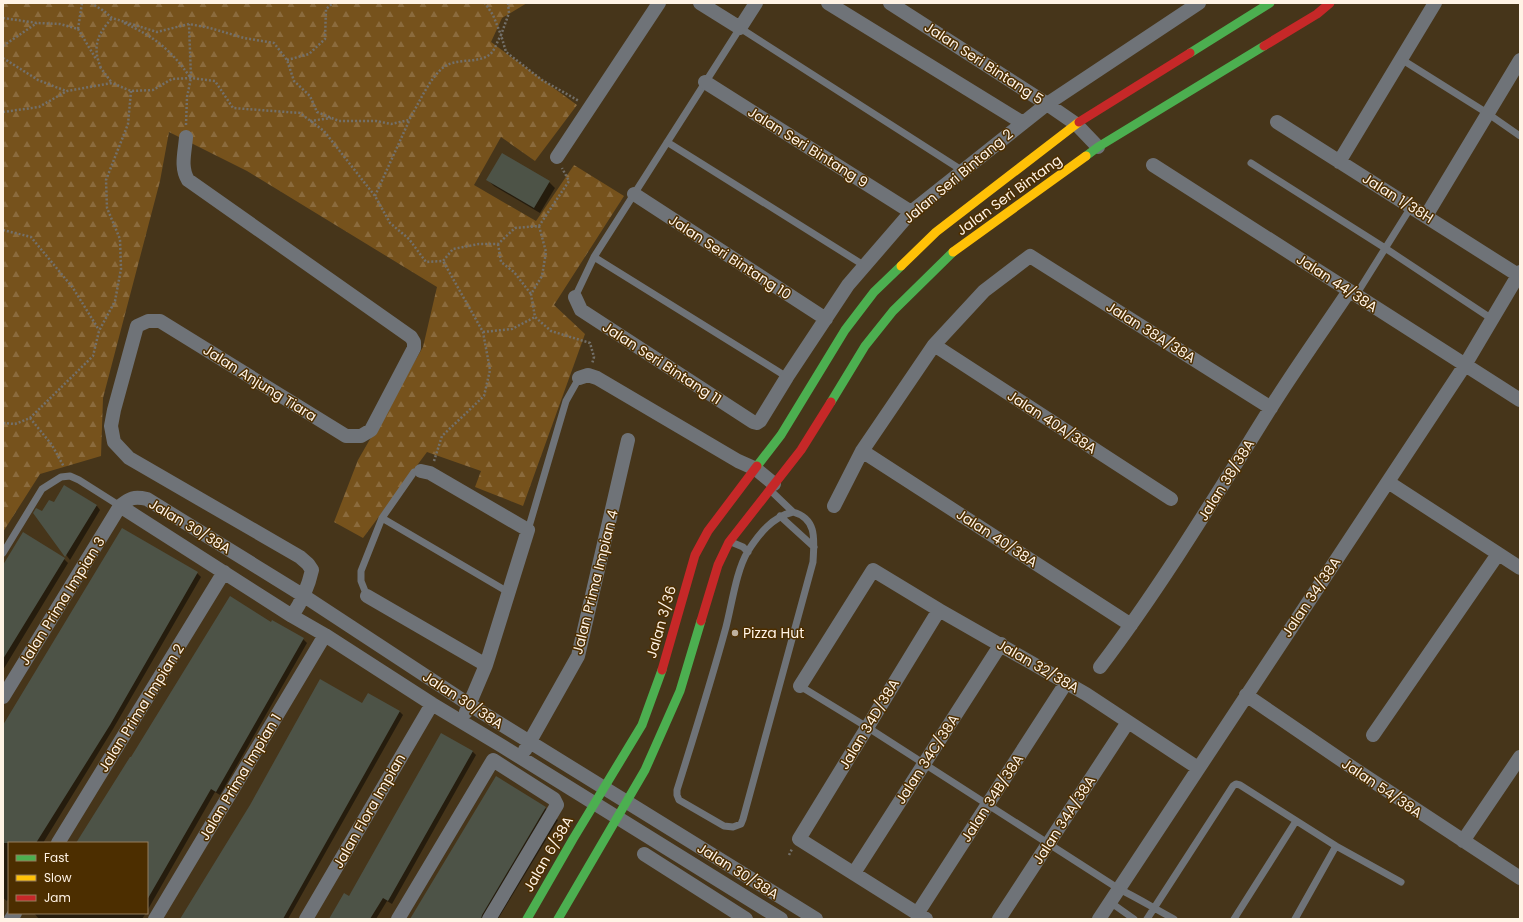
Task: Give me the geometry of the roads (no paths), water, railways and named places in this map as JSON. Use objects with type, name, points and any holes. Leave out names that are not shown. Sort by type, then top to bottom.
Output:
[{"type":"street","points":[[557,157],[659,3]]},
{"type":"street","points":[[700,3],[740,28],[756,3]]},
{"type":"street","points":[[828,3],[1023,123]]},
{"type":"street","name":"Jalan Seri Bintang 5","points":[[890,3],[1076,124],[1098,148]]},
{"type":"street","name":"Jalan Seri Bintang 2","points":[[757,423],[760,421],[786,378],[848,285],[911,212],[1047,104],[1199,3]]},
{"type":"street","name":"Jalan Seri Bintang","points":[[756,469],[781,435],[846,330],[874,292],[936,232],[1076,124],[1270,3]]},
{"type":"street","name":"Jalan Seri Bintang","points":[[772,487],[801,450],[865,346],[893,311],[954,251],[1098,148],[1317,14],[1330,3]]},
{"type":"street","points":[[1339,162],[1435,3]]},
{"type":"street","points":[[1426,216],[1520,60]]},
{"type":"street","name":"Jalan Seri Bintang 9","points":[[705,82],[911,212]]},
{"type":"street","name":"Jalan 1/38H","points":[[1277,122],[1519,274]]},
{"type":"street","name":"Jalan Anjung Tiara","points":[[186,137],[183,167],[188,180],[411,337],[414,342],[414,348],[371,430],[361,436],[346,436],[160,321],[148,321],[137,326],[114,410],[111,426],[114,442],[129,458],[300,557],[308,564],[312,570],[304,596],[292,616]]},
{"type":"street","name":"Jalan 44/38A","points":[[1153,165],[1520,400]]},
{"type":"street","name":"Jalan Seri Bintang 10","points":[[634,194],[826,319]]},
{"type":"street","name":"Jalan 38A/38A","points":[[934,345],[984,291],[1030,256],[1271,408]]},
{"type":"street","name":"Jalan 34/38A","points":[[1099,919],[1465,365],[1519,274]]},
{"type":"street","name":"Jalan 38/38A","points":[[1100,667],[1132,625],[1204,517],[1271,408],[1353,293]]},
{"type":"street","name":"Jalan Seri Bintang 11","points":[[575,297],[580,310],[753,422],[757,423]]},
{"type":"street","points":[[834,506],[862,451],[934,345]]},
{"type":"street","name":"Jalan 40A/38A","points":[[934,345],[1171,499]]},
{"type":"street","points":[[558,919],[616,818],[654,760],[661,734],[680,691],[692,636],[718,565],[729,542],[772,487],[756,469],[738,461],[597,378],[583,377]]},
{"type":"street","name":"Jalan Prima Impian 4","points":[[521,758],[578,656],[628,440]]},
{"type":"street","name":"Jalan 40/38A","points":[[862,451],[1132,625]]},
{"type":"street","name":"Jalan 3/36","points":[[594,804],[642,725],[682,615],[695,555],[708,531],[756,469]]},
{"type":"street","points":[[426,472],[528,530],[486,665],[470,705],[461,721]]},
{"type":"street","points":[[1388,482],[1520,568]]},
{"type":"street","name":"Jalan 30/38A","points":[[781,919],[432,704],[120,506],[128,499],[138,497],[147,499],[304,596],[470,705],[816,919]]},
{"type":"street","name":"Jalan Prima Impian 3","points":[[3,697],[120,506]]},
{"type":"street","points":[[1372,735],[1498,554]]},
{"type":"street","name":"Jalan 32/38A","points":[[800,686],[873,570],[1066,683],[1198,768]]},
{"type":"street","name":"Jalan Prima Impian 2","points":[[59,842],[224,572]]},
{"type":"street","points":[[367,596],[486,665]]},
{"type":"street","name":"Jalan 34D/38A","points":[[854,873],[799,838],[939,610]]},
{"type":"street","name":"Jalan Prima Impian 1","points":[[156,919],[325,635]]},
{"type":"street","name":"Jalan 34C/38A","points":[[854,873],[1001,644]]},
{"type":"street","name":"Jalan 34B/38A","points":[[922,916],[988,805],[1066,683]]},
{"type":"street","name":"Jalan 54/38A","points":[[1246,695],[1520,878]]},
{"type":"street","name":"Jalan Flora Impian","points":[[306,919],[432,704]]},
{"type":"street","name":"Jalan 34A/38A","points":[[999,919],[1128,722]]},
{"type":"street","points":[[398,919],[502,746]]},
{"type":"street","points":[[1463,841],[1520,757]]},
{"type":"street","points":[[489,919],[556,806],[554,798],[493,760]]},
{"type":"street","name":"Jalan 6/38A","points":[[527,919],[594,804]]},
{"type":"street","points":[[644,854],[746,919]]},
{"type":"street","points":[[854,873],[922,916]]},
{"type":"street","points":[[760,906],[769,890]]},
{"type":"lane","points":[[575,297],[594,257],[740,28],[963,171]]},
{"type":"lane","points":[[1401,59],[1487,113],[1520,136]]},
{"type":"lane","points":[[667,142],[865,266]]},
{"type":"lane","points":[[1251,163],[1385,248],[1492,320]]},
{"type":"lane","points":[[1353,293],[1385,248],[1411,206]]},
{"type":"lane","points":[[594,257],[786,378]]},
{"type":"lane","points":[[528,530],[566,401],[583,377]]},
{"type":"lane","points":[[367,596],[361,581],[361,571],[382,518],[414,472],[426,472]]},
{"type":"lane","points":[[3,552],[42,489],[61,477],[70,476],[90,485],[120,506]]},
{"type":"lane","points":[[772,487],[793,512],[802,515],[811,525],[814,537],[813,562],[743,819],[741,824],[733,827],[724,826],[679,800],[677,795],[726,628],[742,566],[748,552],[764,529],[780,516],[793,512]]},
{"type":"lane","points":[[780,516],[814,548]]},
{"type":"lane","points":[[382,518],[508,592]]},
{"type":"lane","points":[[729,542],[743,547],[748,552]]},
{"type":"lane","points":[[800,686],[867,727],[1119,889],[1174,919]]},
{"type":"lane","points":[[661,734],[667,742]]},
{"type":"lane","points":[[1147,919],[1233,786],[1236,784],[1240,785],[1336,846],[1401,882]]},
{"type":"lane","points":[[1234,919],[1296,821]]},
{"type":"lane","points":[[1295,919],[1336,846]]},
{"type":"lane","points":[[1110,902],[1134,919]]},
{"type":"place","name":"Pizza Hut","points":[[735,633]]}]
